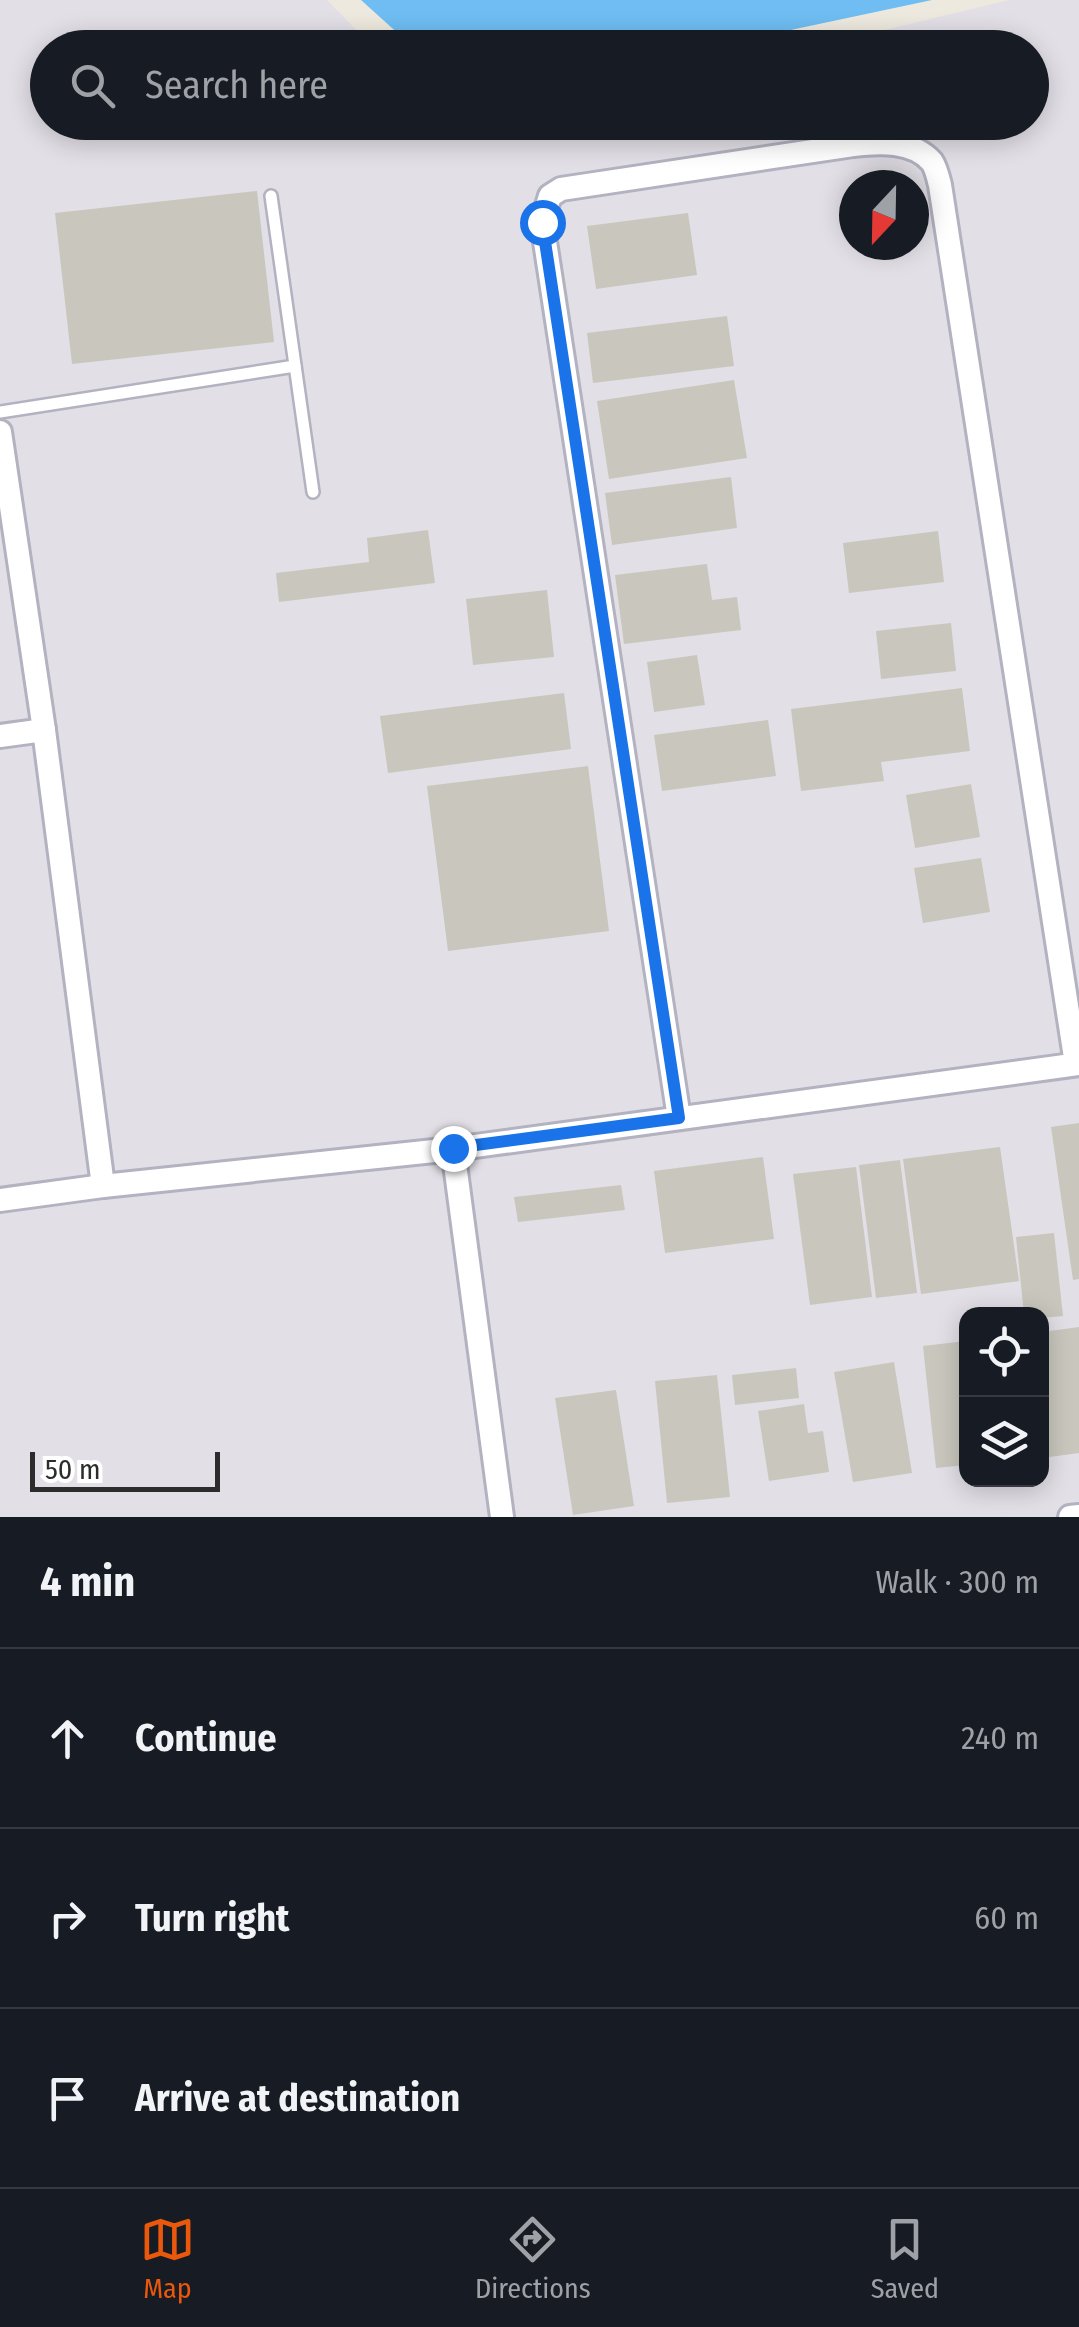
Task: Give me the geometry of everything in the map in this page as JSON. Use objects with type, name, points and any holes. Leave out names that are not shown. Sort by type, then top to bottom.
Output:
[{"type":"street","points":[[0,1200],[453,1148],[679,1118],[1077,1064],[940,185],[934,164],[916,149],[892,144],[853,145],[561,188],[550,196],[542,222],[679,1118]]},
{"type":"street","points":[[0,432],[44,730],[103,1186]]},
{"type":"street","points":[[0,736],[44,730]]},
{"type":"street","points":[[453,1148],[502,1517]]},
{"type":"street","points":[[1070,1517],[1079,1516]]},
{"type":"lane","points":[[271,196],[313,492]]},
{"type":"lane","points":[[0,412],[296,366]]},
{"type":"shaded area","points":[[0,0],[327,0],[356,30],[30,30],[30,140],[1049,140],[1049,30],[885,30],[1009,0],[1079,0],[1079,1517],[0,1517]]},
{"type":"water","points":[[361,0],[932,0],[791,30],[394,30]]},
{"type":"building","points":[[257,191],[274,342],[72,364],[55,213]]},
{"type":"building","points":[[688,213],[697,275],[596,289],[587,226]]},
{"type":"building","points":[[727,316],[734,366],[593,383],[587,333]]},
{"type":"building","points":[[734,380],[747,458],[609,479],[597,401]]},
{"type":"building","points":[[731,477],[737,528],[612,545],[605,493]]},
{"type":"building","points":[[428,530],[435,583],[279,602],[276,573],[369,562],[367,538]]},
{"type":"building","points":[[938,531],[944,582],[849,593],[843,543]]},
{"type":"building","points":[[707,564],[712,600],[737,597],[741,630],[624,644],[615,575]]},
{"type":"building","points":[[547,590],[554,657],[473,665],[466,599]]},
{"type":"building","points":[[951,623],[956,671],[881,679],[876,631]]},
{"type":"building","points":[[697,655],[705,705],[654,712],[647,662]]},
{"type":"building","points":[[962,688],[970,751],[881,762],[884,781],[801,791],[791,709]]},
{"type":"building","points":[[564,693],[571,749],[388,773],[380,716]]},
{"type":"building","points":[[768,720],[776,776],[662,791],[654,735]]},
{"type":"building","points":[[588,766],[609,931],[448,951],[427,786]]},
{"type":"building","points":[[971,784],[980,837],[915,848],[906,795]]},
{"type":"building","points":[[981,858],[990,912],[923,923],[914,868]]},
{"type":"building","points":[[1079,1123],[1079,1279],[1073,1280],[1051,1127]]},
{"type":"building","points":[[1000,1147],[1019,1281],[921,1294],[903,1159]]},
{"type":"building","points":[[763,1157],[774,1239],[665,1253],[654,1171]]},
{"type":"building","points":[[900,1160],[917,1293],[876,1298],[859,1165]]},
{"type":"building","points":[[856,1167],[872,1297],[810,1305],[793,1174]]},
{"type":"building","points":[[621,1185],[625,1210],[518,1222],[514,1197]]},
{"type":"building","points":[[1054,1233],[1063,1316],[1049,1317],[1049,1307],[1023,1307],[1016,1237]]},
{"type":"building","points":[[1079,1327],[1079,1453],[1049,1457],[1049,1397],[1049,1331]]},
{"type":"building","points":[[959,1342],[959,1466],[936,1468],[923,1346]]},
{"type":"building","points":[[894,1362],[912,1473],[853,1482],[834,1372]]},
{"type":"building","points":[[796,1368],[799,1398],[735,1405],[732,1375]]},
{"type":"building","points":[[717,1375],[730,1497],[667,1503],[655,1381]]},
{"type":"building","points":[[616,1390],[634,1506],[573,1515],[555,1398]]},
{"type":"building","points":[[804,1404],[808,1433],[823,1431],[829,1472],[769,1481],[758,1411]]},
{"type":"route","points":[[453,1148],[679,1118],[542,222]]}]
